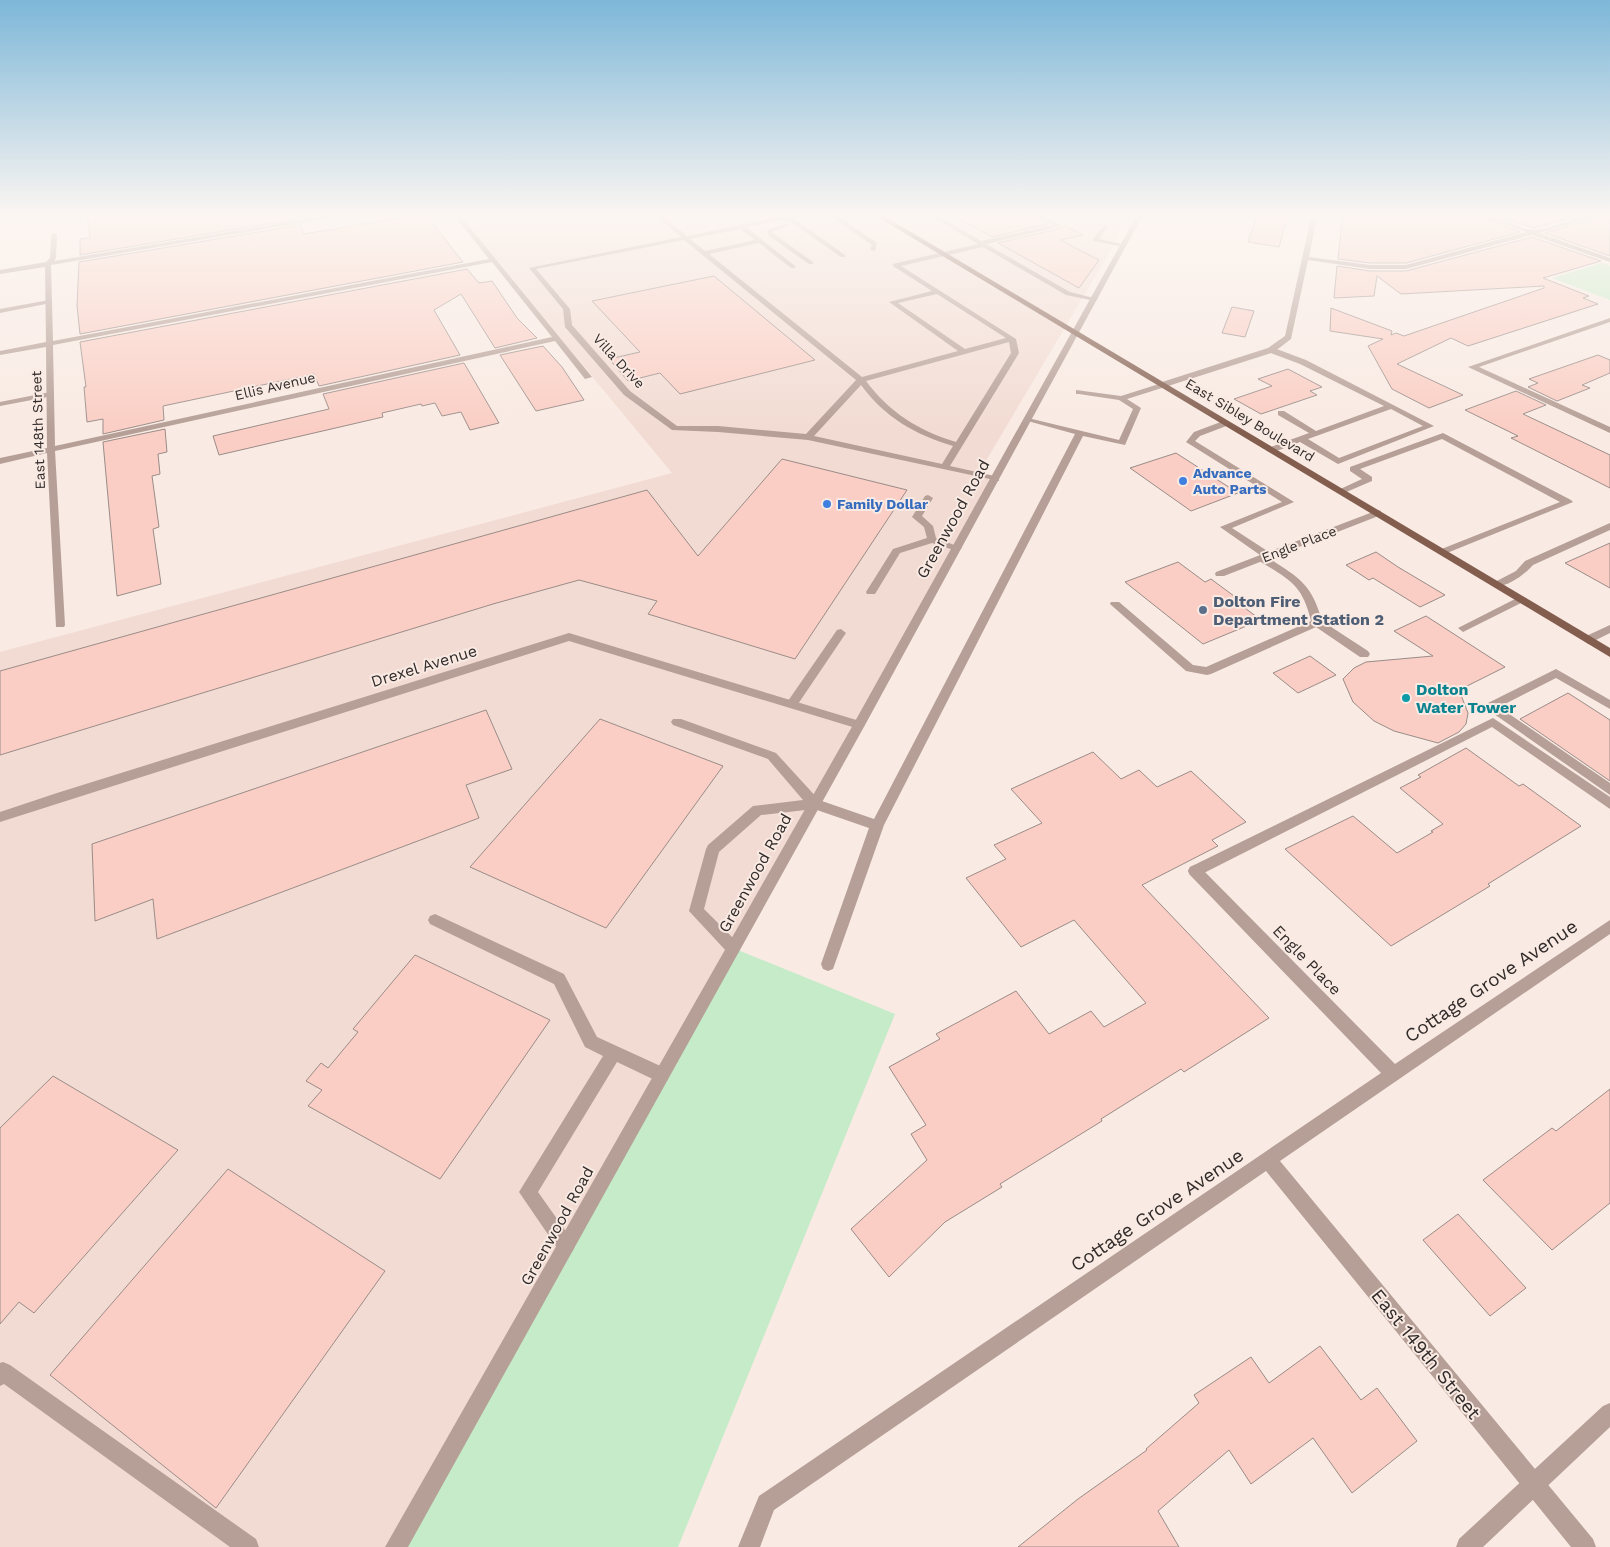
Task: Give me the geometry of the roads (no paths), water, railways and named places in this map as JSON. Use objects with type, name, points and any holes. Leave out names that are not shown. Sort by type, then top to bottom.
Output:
[{"type":"main road","name":"East Sibley Boulevard","points":[[994,285],[1610,653]]},
{"type":"street","name":"East 148th Street","points":[[49,285],[51,450],[60,625]]},
{"type":"street","points":[[0,353],[361,285]]},
{"type":"street","points":[[514,285],[588,377]]},
{"type":"street","name":"Villa Drive","points":[[546,285],[566,309],[568,325],[627,393],[675,428],[718,429],[808,437],[996,479]]},
{"type":"street","points":[[745,285],[861,380],[873,397],[907,426],[931,438],[958,445]]},
{"type":"street","points":[[927,285],[1012,339],[1015,353],[945,468]]},
{"type":"street","points":[[1053,285],[1068,294],[1095,300]]},
{"type":"street","name":"Greenwood Road","points":[[396,1547],[814,804],[1103,285]]},
{"type":"street","points":[[1122,398],[1271,350],[1288,337],[1299,285]]},
{"type":"street","points":[[938,292],[892,302],[964,352]]},
{"type":"street","points":[[0,311],[49,302]]},
{"type":"street","points":[[1610,320],[1472,367],[1610,430]]},
{"type":"street","name":"Ellis Avenue","points":[[0,461],[557,338]]},
{"type":"street","points":[[808,437],[861,380],[1012,339]]},
{"type":"street","points":[[1271,350],[1303,362],[1430,426],[1338,460],[1301,439]]},
{"type":"street","points":[[1028,420],[1122,443],[1137,408],[1122,398],[1079,392]]},
{"type":"street","points":[[0,404],[50,394]]},
{"type":"street","points":[[1272,450],[1392,406]]},
{"type":"street","points":[[1281,413],[1316,434]]},
{"type":"street","points":[[1226,423],[1197,434],[1190,442],[1289,502],[1225,527],[1296,580],[1311,600],[1317,623],[1364,654]]},
{"type":"street","points":[[828,964],[877,825],[1080,433]]},
{"type":"street","points":[[1341,491],[1369,479],[1353,469],[1443,436],[1568,502],[1442,552]]},
{"type":"street","points":[[928,498],[917,517],[928,526],[932,540]]},
{"type":"street","name":"Engle Place","points":[[1220,574],[1378,513]]},
{"type":"street","points":[[1496,584],[1520,573],[1529,563],[1610,526]]},
{"type":"street","points":[[871,592],[896,551],[932,540],[957,548]]},
{"type":"street","points":[[1463,628],[1521,599]]},
{"type":"street","points":[[1115,604],[1190,668],[1207,671],[1317,623]]},
{"type":"street","points":[[1588,640],[1610,629]]},
{"type":"street","points":[[792,704],[841,632]]},
{"type":"street","name":"Drexel Avenue","points":[[0,817],[569,637],[858,725]]},
{"type":"street","points":[[1610,705],[1556,673],[1490,706],[1610,790]]},
{"type":"street","points":[[677,722],[772,756],[814,804]]},
{"type":"street","name":"Engle Place","points":[[1393,1074],[1195,871],[1494,722],[1610,804]]},
{"type":"street","points":[[733,948],[696,910],[713,849],[758,810],[814,804],[877,825]]},
{"type":"street","points":[[435,920],[559,979],[591,1042],[661,1076]]},
{"type":"street","name":"Cottage Grove Avenue","points":[[748,1547],[766,1503],[1610,926]]},
{"type":"street","points":[[566,1246],[528,1192],[614,1053]]},
{"type":"street","name":"East 149th Street","points":[[1268,1160],[1585,1547]]},
{"type":"street","points":[[0,1376],[3,1372],[248,1547]]},
{"type":"street","points":[[1467,1547],[1610,1413]]},
{"type":"place","name":"Advance Auto Parts","points":[[1183,481]]},
{"type":"place","name":"Family Dollar","points":[[827,504]]},
{"type":"place","name":"Dolton Fire Department Station 2","points":[[1203,610]]},
{"type":"place","name":"Dolton Water Tower","points":[[1406,698]]}]
